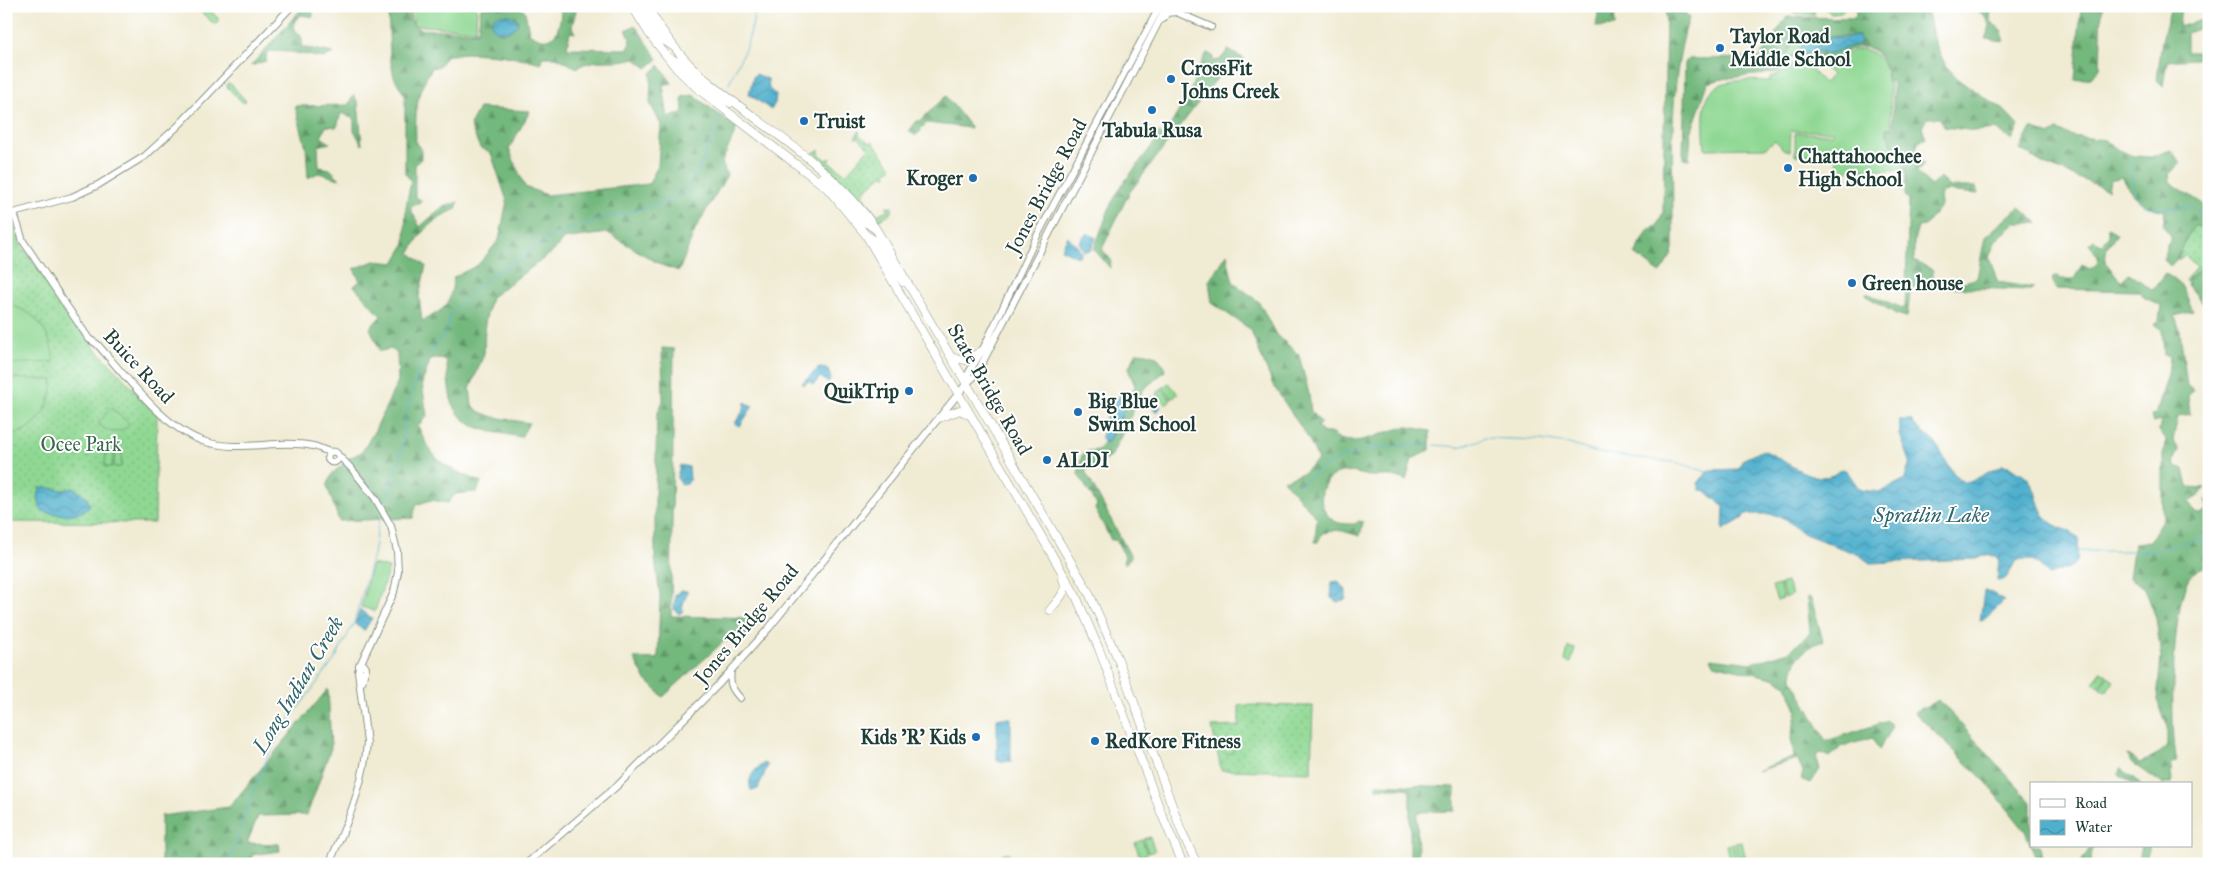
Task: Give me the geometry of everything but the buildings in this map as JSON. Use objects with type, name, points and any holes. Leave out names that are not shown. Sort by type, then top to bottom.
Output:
[{"type":"highway","name":"State Bridge Road","points":[[632,6],[666,56],[698,89],[827,188],[866,235],[1076,596],[1099,649],[1159,808],[1183,864]]},
{"type":"highway","points":[[640,6],[664,43],[676,48]]},
{"type":"highway","name":"State Bridge Road","points":[[647,6],[663,33],[702,77],[840,184],[858,204],[876,229],[1088,591],[1118,659],[1183,833],[1197,864]]},
{"type":"highway","points":[[666,56],[681,64],[718,96],[746,110]]},
{"type":"highway","points":[[800,166],[831,185],[864,222],[876,229]]},
{"type":"highway","points":[[866,235],[877,242],[893,268],[919,300]]},
{"type":"highway","points":[[953,358],[966,360],[982,351]]},
{"type":"highway","points":[[953,383],[967,383]]},
{"type":"highway","points":[[939,418],[960,410],[973,418]]},
{"type":"highway","name":"State Bridge Road","points":[[1049,548],[1050,556],[1066,586],[1065,591],[1050,610]]},
{"type":"main road","points":[[6,215],[72,197],[98,185],[145,156],[178,126],[292,6]]},
{"type":"main road","name":"Jones Bridge Road","points":[[967,383],[968,374],[982,351],[1044,222],[1160,6]]},
{"type":"main road","name":"Jones Bridge Road","points":[[526,864],[617,786],[731,670],[967,383],[976,375],[1142,51],[1167,6]]},
{"type":"main road","points":[[1142,51],[1148,46],[1165,15],[1170,12],[1176,12],[1211,26]]},
{"type":"main road","name":"Buice Road","points":[[14,213],[23,241],[89,339],[97,344],[171,424],[189,436],[207,442],[232,445],[312,446],[329,455],[336,452],[337,459],[354,472],[376,498],[391,526],[398,561],[394,592],[365,656],[362,669],[361,690],[367,743],[362,778],[329,864]]},
{"type":"main road","points":[[1027,275],[1028,266],[1039,245],[1044,222]]},
{"type":"main road","points":[[1010,310],[1013,296],[1021,278],[1020,272]]},
{"type":"main road","points":[[731,670],[730,682],[732,689],[740,698]]},
{"type":"green space","points":[[194,6],[205,6],[218,18],[218,23],[214,24]]},
{"type":"green space","points":[[304,6],[312,6],[313,17],[301,15],[295,20],[294,28],[302,38],[302,47],[334,53],[323,58],[291,52],[267,51],[266,61],[251,66]]},
{"type":"green space","points":[[388,6],[413,6],[412,22],[415,26],[425,30],[470,31],[478,31],[481,7],[517,7],[525,11],[529,33],[538,38],[545,39],[551,38],[558,29],[561,6],[577,6],[572,27],[575,33],[570,32],[567,48],[629,49],[630,38],[626,30],[635,25],[658,59],[647,68],[634,58],[620,61],[590,62],[577,68],[556,57],[542,57],[541,63],[504,56],[466,53],[447,55],[439,66],[432,68],[422,86],[416,114],[416,144],[421,148],[421,159],[415,164],[415,196],[422,201],[410,208],[420,227],[441,208],[458,202],[456,209],[428,226],[410,253],[426,266],[419,296],[422,321],[443,309],[446,305],[451,294],[454,277],[478,265],[499,240],[507,201],[491,153],[480,148],[470,125],[479,108],[530,111],[509,149],[525,187],[547,195],[649,184],[658,165],[661,125],[650,103],[651,73],[659,65],[672,83],[663,85],[668,118],[683,112],[682,97],[693,95],[737,128],[722,162],[727,175],[696,228],[679,271],[661,265],[608,233],[563,239],[554,251],[491,297],[485,323],[484,354],[470,389],[472,404],[478,411],[494,417],[529,423],[521,437],[479,428],[462,418],[451,399],[446,360],[431,358],[422,383],[427,416],[418,426],[430,449],[442,463],[481,482],[477,492],[455,494],[448,503],[431,500],[416,505],[413,518],[339,521],[327,486],[332,474],[349,458],[362,452],[375,430],[398,381],[397,353],[391,349],[380,351],[370,328],[381,316],[354,286],[360,281],[354,269],[374,261],[394,263],[405,244],[406,207],[411,181],[405,173],[405,96],[394,77],[390,57]]},
{"type":"green space","points":[[415,6],[477,6],[476,30],[413,25]]},
{"type":"green space","points":[[1599,6],[1614,6],[1615,26],[1596,27]]},
{"type":"green space","points":[[1666,6],[1692,7],[1691,11],[1687,8],[1685,12],[1689,18],[1682,45],[1674,103],[1672,162],[1673,249],[1671,256],[1660,273],[1635,254],[1649,229],[1657,226],[1663,212]]},
{"type":"green space","points":[[1794,6],[1815,6],[1814,15],[1794,14]]},
{"type":"green space","points":[[1822,6],[1847,6],[1841,12],[1831,13]]},
{"type":"green space","points":[[1856,6],[1926,6],[1936,46],[1946,66],[1960,81],[2004,110],[2019,126],[2012,140],[1995,129],[1977,131],[1944,127],[1940,118],[1927,118],[1922,127],[1926,138],[1918,142],[1915,154],[1924,163],[1917,172],[1931,186],[1940,177],[1949,187],[1976,187],[1978,194],[1945,191],[1940,195],[1941,205],[1925,226],[1918,227],[1914,241],[1914,261],[1933,270],[1933,279],[1944,283],[1966,282],[1977,278],[1985,237],[2019,207],[2038,223],[2016,223],[1996,240],[1989,258],[1998,282],[2034,288],[2030,290],[1914,286],[1910,293],[1907,317],[1896,314],[1868,297],[1866,293],[1905,309],[1909,199],[1905,197],[1906,167],[1887,134],[1887,128],[1893,128],[1893,82],[1888,81],[1885,66],[1878,54],[1866,47],[1851,49],[1834,59],[1787,58],[1780,71],[1708,83],[1691,133],[1689,159],[1683,159],[1685,63],[1688,59],[1759,58],[1787,17],[1856,18]],"holes":[[[1803,35],[1811,37],[1859,36],[1861,42],[1828,54],[1820,51],[1799,53],[1790,57],[1787,54],[1795,38]]]},
{"type":"green space","points":[[1970,6],[2001,6],[1991,10],[1990,21],[2001,30],[2005,41],[1985,39],[1990,26],[1984,15]]},
{"type":"green space","points":[[2081,6],[2102,6],[2100,69],[2091,78],[2075,80]]},
{"type":"green space","points":[[2171,6],[2181,6],[2179,27],[2209,18],[2209,30],[2198,29],[2187,33],[2187,52],[2209,52],[2209,58],[2167,61],[2163,86],[2157,80],[2162,40]]},
{"type":"green space","points":[[1803,35],[1807,36],[1808,42],[1804,42],[1800,50],[1790,57],[1787,55],[1795,38]]},
{"type":"green space","points":[[1864,49],[1879,58],[1886,71],[1887,83],[1890,83],[1891,127],[1886,128],[1887,135],[1906,170],[1836,170],[1837,161],[1833,156],[1795,155],[1795,133],[1833,134],[1833,131],[1791,131],[1790,151],[1783,149],[1775,140],[1765,148],[1705,149],[1704,112],[1712,91],[1720,85],[1733,81],[1770,81],[1770,77],[1787,71],[1793,63],[1820,63],[1822,59],[1840,59],[1853,50]],"holes":[[[1820,63],[1832,75],[1824,83],[1812,71]]]},
{"type":"green space","points":[[1228,50],[1245,59],[1224,69],[1129,193],[1102,249],[1111,260],[1110,268],[1094,249],[1111,204],[1122,185],[1158,138],[1143,128],[1144,124],[1164,136],[1190,92],[1198,69],[1207,53],[1213,56],[1213,61],[1220,60]]},
{"type":"green space","points":[[227,83],[231,84],[246,101],[242,102],[227,87]]},
{"type":"green space","points":[[354,95],[358,103],[362,145],[354,130],[354,119],[341,113],[337,127],[326,126],[321,137],[330,143],[318,146],[319,167],[330,169],[340,179],[318,173],[308,178],[306,147],[295,106],[348,105]]},
{"type":"green space","points":[[946,96],[971,128],[927,123],[915,136],[909,131],[917,121],[920,121]]},
{"type":"green space","points":[[2031,128],[2051,135],[2057,130],[2072,136],[2106,140],[2113,147],[2133,156],[2151,157],[2171,150],[2181,163],[2169,174],[2170,182],[2209,208],[2209,235],[2196,225],[2188,235],[2175,262],[2170,266],[2164,260],[2166,246],[2172,237],[2163,226],[2165,211],[2150,207],[2139,200],[2122,177],[2110,180],[2108,190],[2042,163],[2020,149]]},
{"type":"green space","points":[[859,131],[859,135],[870,143],[872,141],[892,167],[886,173],[887,176],[882,175],[862,192],[865,193],[863,196],[877,215],[889,209],[886,206],[892,207],[892,212],[878,221],[845,183],[813,153],[819,150],[819,154],[827,160],[831,158],[829,162],[846,174],[869,148],[858,137],[855,138]]},
{"type":"green space","name":"Ocee Park","points":[[11,220],[22,246],[93,346],[157,414],[155,523],[6,522],[6,221]]},
{"type":"green space","points":[[2196,225],[2209,235],[2209,267],[2206,265],[2188,279],[2189,286],[2185,280],[2197,267],[2185,255],[2178,260],[2188,232]]},
{"type":"green space","points":[[2108,227],[2117,234],[2107,247],[2105,262],[2121,281],[2129,273],[2153,290],[2166,273],[2183,288],[2193,311],[2175,316],[2180,331],[2187,386],[2193,390],[2188,396],[2190,414],[2178,417],[2173,440],[2179,450],[2173,462],[2176,468],[2184,469],[2188,487],[2206,488],[2189,503],[2195,513],[2202,514],[2208,508],[2206,500],[2209,497],[2209,565],[2202,567],[2188,580],[2178,617],[2173,697],[2173,723],[2177,762],[2171,764],[2172,782],[2160,782],[2130,761],[2127,755],[2141,763],[2161,752],[2167,745],[2167,724],[2157,700],[2161,657],[2156,618],[2145,588],[2129,578],[2134,543],[2150,541],[2163,519],[2163,455],[2166,439],[2159,431],[2161,421],[2153,423],[2151,415],[2156,414],[2168,374],[2170,357],[2164,355],[2162,330],[2154,324],[2159,321],[2161,305],[2145,298],[2139,291],[2056,289],[2052,279],[2057,275],[2059,279],[2074,279],[2082,265],[2090,269],[2098,263],[2098,257],[2089,244],[2094,240],[2101,245],[2108,237]]},
{"type":"green space","points":[[1228,253],[1233,282],[1259,302],[1275,333],[1299,355],[1309,394],[1311,412],[1321,422],[1317,427],[1324,433],[1334,433],[1335,437],[1353,441],[1371,438],[1407,427],[1430,431],[1430,450],[1412,459],[1406,481],[1393,476],[1368,476],[1353,472],[1342,472],[1333,475],[1327,481],[1321,496],[1325,512],[1339,523],[1355,524],[1359,521],[1363,522],[1360,536],[1339,530],[1322,533],[1318,542],[1315,542],[1317,518],[1283,480],[1303,473],[1318,460],[1308,438],[1273,385],[1250,329],[1212,303],[1209,281]]},
{"type":"green space","points":[[2206,265],[2209,267],[2209,306],[2206,307],[2189,286],[2188,279]]},
{"type":"green space","points":[[6,305],[17,307],[26,312],[40,324],[50,342],[54,362],[6,364]]},
{"type":"green space","points":[[662,348],[674,349],[671,616],[763,618],[741,641],[724,641],[663,697],[645,679],[634,658],[658,659],[660,596],[655,559],[655,497],[657,415],[663,401]]},
{"type":"green space","points":[[1137,352],[1147,353],[1158,358],[1165,371],[1143,390],[1111,457],[1085,471],[1131,557],[1125,564],[1123,562],[1125,556],[1116,540],[1111,540],[1095,509],[1097,505],[1078,474],[1082,455],[1088,451],[1098,450],[1103,443],[1108,442],[1135,386],[1128,369]]},
{"type":"green space","points":[[6,378],[53,380],[49,401],[40,417],[26,429],[6,436]]},
{"type":"green space","points":[[1169,383],[1178,394],[1172,399],[1163,387]]},
{"type":"green space","points":[[1162,388],[1171,400],[1165,404],[1156,393]]},
{"type":"green space","points":[[111,408],[130,424],[126,428],[114,432],[102,427],[98,423]]},
{"type":"green space","points":[[106,452],[113,452],[112,467],[105,467]]},
{"type":"green space","points":[[115,452],[122,453],[121,467],[114,467]]},
{"type":"green space","points":[[372,564],[389,568],[375,611],[361,607]]},
{"type":"green space","points":[[1787,582],[1792,595],[1785,598],[1780,584]]},
{"type":"green space","points":[[1779,585],[1783,598],[1777,601],[1772,587]]},
{"type":"green space","points":[[1807,597],[1811,598],[1823,641],[1801,655],[1794,666],[1792,679],[1826,741],[1888,721],[1892,726],[1879,750],[1872,738],[1841,747],[1830,757],[1821,753],[1816,756],[1820,769],[1811,783],[1801,779],[1803,772],[1797,759],[1757,771],[1794,756],[1791,738],[1797,710],[1787,685],[1773,678],[1714,664],[1711,658],[1752,663],[1789,652],[1810,633]]},
{"type":"green space","points":[[1568,647],[1575,649],[1571,663],[1565,661]]},
{"type":"green space","points":[[2101,671],[2107,675],[2099,687],[2093,683]]},
{"type":"green space","points":[[2108,676],[2114,680],[2106,692],[2100,688]]},
{"type":"green space","points":[[328,689],[331,748],[307,815],[258,816],[247,843],[279,844],[280,851],[252,855],[251,864],[161,864],[161,816],[229,807]]},
{"type":"green space","points":[[1939,700],[2030,801],[2030,844],[2025,831],[1987,783],[1914,712]]},
{"type":"green space","points":[[1239,705],[1313,706],[1311,772],[1221,770],[1212,727],[1239,726]]},
{"type":"green space","points":[[1226,742],[1230,742],[1234,748],[1230,754],[1226,754],[1222,750],[1222,746]]},
{"type":"green space","points":[[2120,768],[2138,782],[2129,782],[2119,774]]},
{"type":"green space","points":[[1376,784],[1455,787],[1455,811],[1419,812],[1417,815],[1418,864],[1410,864],[1410,792],[1407,788],[1376,788]]},
{"type":"green space","points":[[1150,837],[1155,851],[1148,853],[1143,839]]},
{"type":"green space","points":[[1142,840],[1147,854],[1140,857],[1135,843]]},
{"type":"green space","points":[[1742,842],[1745,856],[1738,857],[1735,843]]},
{"type":"green space","points":[[1733,844],[1736,858],[1729,859],[1726,845]]},
{"type":"green space","points":[[2032,848],[2041,848],[2044,864],[2038,864]]},
{"type":"green space","points":[[2090,848],[2093,848],[2090,864],[2080,864]]},
{"type":"green space","points":[[2141,848],[2148,848],[2143,864],[2137,864]]},
{"type":"green space","points":[[1006,852],[1012,858],[1006,864],[1000,858]]},
{"type":"water","points":[[511,15],[517,20],[518,24],[507,32],[499,32],[491,23],[495,16]]},
{"type":"water","points":[[1807,36],[1843,38],[1859,36],[1861,43],[1828,54],[1820,51],[1813,53],[1798,52],[1804,42],[1808,42]]},
{"type":"water","points":[[756,74],[768,79],[769,89],[776,95],[775,103],[771,110],[749,94],[753,77]]},
{"type":"water","points":[[1087,233],[1096,238],[1091,250],[1084,251],[1079,242]]},
{"type":"water","points":[[1068,236],[1082,252],[1078,257],[1061,249]]},
{"type":"water","points":[[819,368],[828,369],[831,379],[828,383],[821,377],[813,385],[809,381],[804,385],[802,383]]},
{"type":"water","points":[[1121,394],[1130,398],[1108,442],[1103,443],[1102,430],[1104,423],[1113,404]]},
{"type":"water","points":[[1152,396],[1161,407],[1156,412],[1147,401]]},
{"type":"water","points":[[745,402],[753,406],[740,426],[735,424],[743,412]]},
{"type":"water","name":"Spratlin Lake","points":[[1899,420],[1911,420],[1916,427],[1933,441],[1951,469],[1963,482],[1970,482],[2002,465],[2009,466],[2024,475],[2033,486],[2040,507],[2049,521],[2072,533],[2079,539],[2077,562],[2071,567],[2049,575],[2035,562],[2022,559],[2016,561],[2007,577],[2001,581],[1997,581],[1999,559],[1996,556],[1983,555],[1977,559],[1870,563],[1859,555],[1802,533],[1786,519],[1772,514],[1745,514],[1742,519],[1723,530],[1724,506],[1705,491],[1700,490],[1698,483],[1709,470],[1739,469],[1742,460],[1763,450],[1797,469],[1815,476],[1833,475],[1843,469],[1847,471],[1860,490],[1881,492],[1905,479],[1910,461],[1900,435]]},
{"type":"water","points":[[680,465],[689,467],[690,479],[687,484],[682,485],[677,478]]},
{"type":"water","points":[[40,488],[62,490],[74,488],[86,497],[90,505],[80,512],[67,515],[52,514],[41,510],[38,497]]},
{"type":"water","points":[[1338,581],[1346,590],[1346,599],[1338,602],[1331,598],[1332,582]]},
{"type":"water","points":[[681,590],[687,591],[683,611],[679,614],[674,609],[675,595]]},
{"type":"water","points":[[1984,591],[1991,592],[2004,601],[1985,619],[1980,620]]},
{"type":"water","points":[[360,610],[372,618],[364,631],[355,624]]},
{"type":"water","points":[[997,718],[1011,718],[1011,761],[997,761]]},
{"type":"water","points":[[764,763],[768,765],[758,789],[751,790],[751,778],[757,768]]},
{"type":"waterway","name":"Long Indian Creek","points":[[729,84],[747,44],[756,6]]},
{"type":"waterway","name":"Long Indian Creek","points":[[427,357],[446,332],[450,316],[467,296],[492,274],[512,265],[544,240],[587,223],[669,202],[679,195],[695,176],[719,120]]},
{"type":"waterway","points":[[2130,162],[2136,193],[2145,206],[2152,208],[2193,207],[2209,223]]},
{"type":"waterway","name":"Long Indian Creek","points":[[384,504],[402,448],[405,416],[421,362]]},
{"type":"waterway","points":[[1435,445],[1459,447],[1486,438],[1540,440],[1569,444],[1594,452],[1679,463],[1707,472]]},
{"type":"waterway","points":[[1300,485],[1314,473],[1329,464],[1360,452],[1394,446],[1430,445]]},
{"type":"waterway","name":"Long Indian Creek","points":[[229,864],[246,810],[268,756],[283,728],[335,659],[354,623],[373,555],[379,518]]},
{"type":"waterway","points":[[2077,551],[2154,551],[2209,536]]},
{"type":"place","name":"Taylor Road Middle School","points":[[1720,48]]},
{"type":"place","name":"CrossFit Johns Creek","points":[[1171,79]]},
{"type":"place","name":"Tabula Rusa","points":[[1152,110]]},
{"type":"place","name":"Truist","points":[[804,121]]},
{"type":"place","name":"Chattahoochee High School","points":[[1788,168]]},
{"type":"place","name":"Kroger","points":[[973,178]]},
{"type":"place","name":"Green house","points":[[1852,283]]},
{"type":"place","name":"QuikTrip","points":[[909,391]]},
{"type":"place","name":"Big Blue Swim School","points":[[1078,412]]},
{"type":"place","name":"ALDI","points":[[1047,460]]},
{"type":"place","name":"Kids 'R' Kids","points":[[976,737]]},
{"type":"place","name":"RedKore Fitness","points":[[1095,741]]}]
